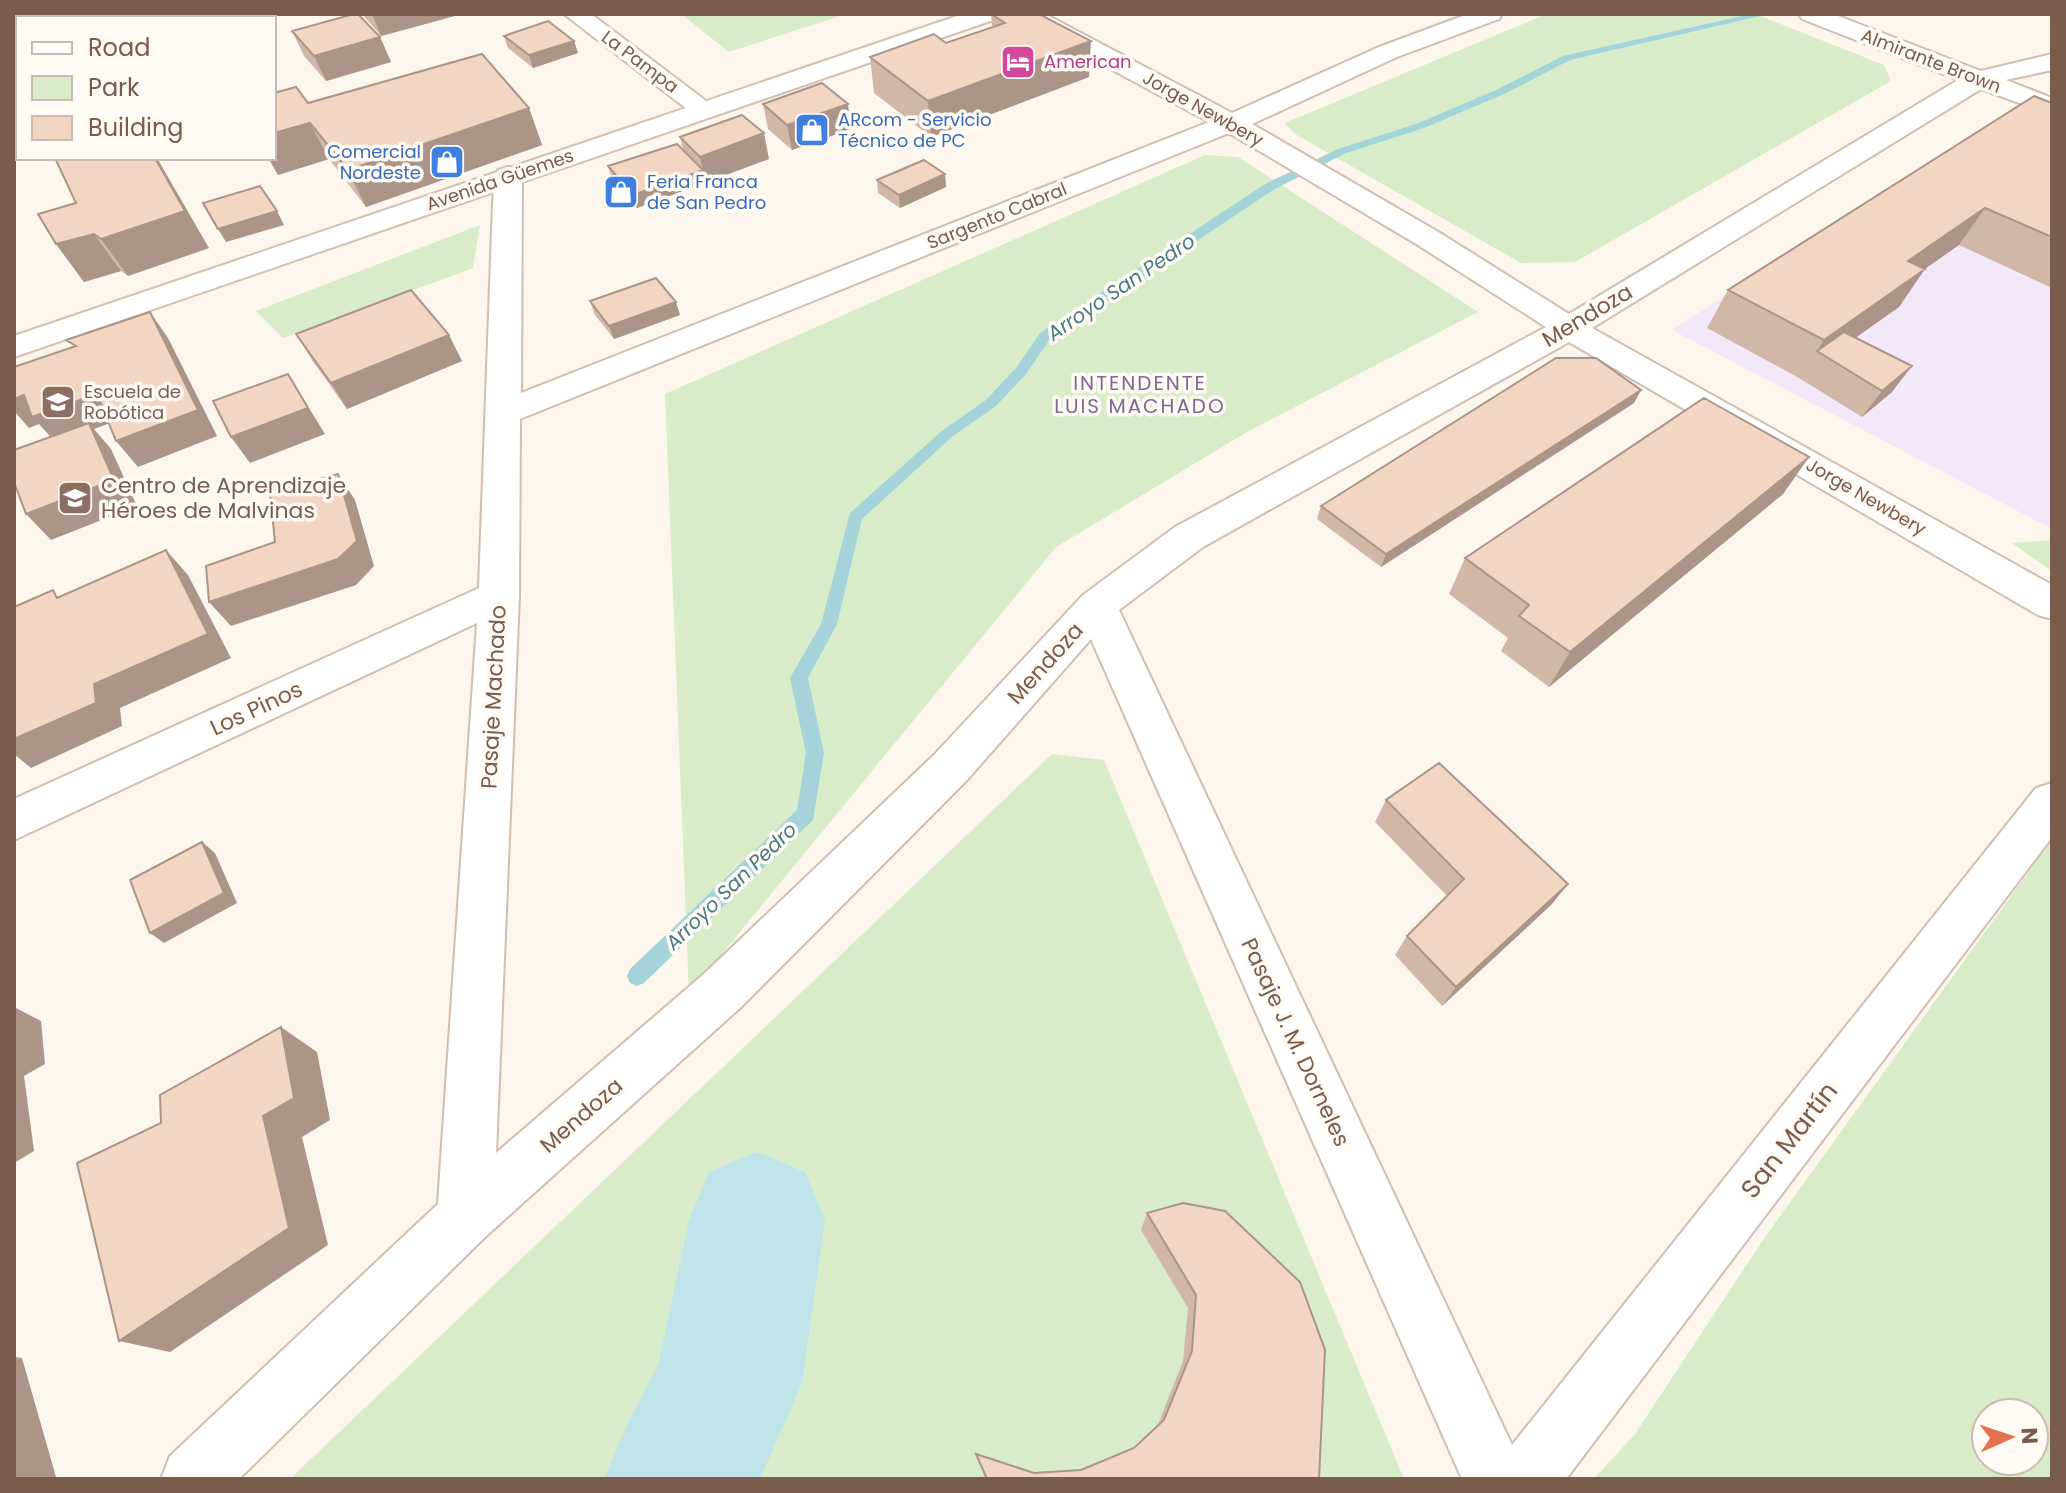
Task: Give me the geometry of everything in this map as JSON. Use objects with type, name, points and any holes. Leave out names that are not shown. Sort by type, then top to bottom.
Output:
[{"type":"street","name":"La Pampa","points":[[576,14],[705,110]]},
{"type":"street","name":"Avenida Güemes","points":[[14,347],[987,14]]},
{"type":"street","name":"Jorge Newbery","points":[[1027,14],[1231,123],[1569,328],[2052,604]]},
{"type":"street","name":"Sargento Cabral","points":[[502,413],[1231,123],[1388,52],[1490,14]]},
{"type":"street","name":"Almirante Brown","points":[[1813,15],[2052,107]]},
{"type":"street","name":"Mendoza","points":[[193,1479],[465,1217],[723,990],[951,767],[1097,606],[1189,537],[1569,328],[1978,79],[2052,62]]},
{"type":"street","name":"Pasaje Machado","points":[[465,1217],[499,596],[508,176]]},
{"type":"street","name":"Los Pinos","points":[[14,820],[499,596]]},
{"type":"street","name":"Pasaje J. M. Dorneles","points":[[1097,606],[1495,1479]]},
{"type":"street","name":"San Martín","points":[[1526,1479],[2052,802]]},
{"type":"shaded area","points":[[1994,121],[2052,144],[2052,529],[1672,330]]},
{"type":"green space","points":[[681,14],[846,14],[729,52]]},
{"type":"green space","points":[[1547,14],[1755,14],[1884,65],[1891,81],[1575,262],[1521,263],[1295,134],[1285,123]]},
{"type":"green space","points":[[1205,155],[1238,157],[1478,312],[1247,432],[1056,547],[689,994],[665,394]]},
{"type":"green space","points":[[480,225],[473,268],[283,338],[256,311]]},
{"type":"green space","points":[[2052,540],[2052,571],[2012,543]]},
{"type":"green space","points":[[1052,754],[1104,760],[1404,1479],[290,1479]]},
{"type":"green space","points":[[2052,839],[2052,1479],[1594,1479],[1635,1434],[1765,1237]]},
{"type":"building","points":[[358,14],[380,37],[314,56],[292,31]]},
{"type":"building","points":[[991,14],[1039,14],[1091,41],[928,101],[870,57],[934,34],[946,43],[1005,23]]},
{"type":"building","points":[[548,21],[574,41],[529,55],[504,36]]},
{"type":"building","points":[[482,54],[529,108],[348,170],[310,123],[276,132],[276,92],[296,87],[308,103]]},
{"type":"building","points":[[822,83],[848,104],[787,125],[763,104]]},
{"type":"building","points":[[2034,96],[2052,103],[2052,237],[1985,208],[1908,261],[1925,269],[1824,340],[1728,290]]},
{"type":"building","points":[[742,115],[764,133],[700,157],[680,137]]},
{"type":"building","points":[[677,144],[703,170],[633,195],[608,166]]},
{"type":"building","points":[[56,160],[156,160],[185,211],[101,239],[94,234],[56,244],[38,214],[76,203]]},
{"type":"building","points":[[924,160],[945,174],[899,195],[877,180]]},
{"type":"building","points":[[260,186],[277,211],[218,229],[203,203]]},
{"type":"building","points":[[656,278],[676,302],[609,326],[590,301]]},
{"type":"building","points":[[411,290],[449,335],[331,383],[296,334]]},
{"type":"building","points":[[150,312],[198,410],[116,441],[97,394],[32,417],[24,395],[14,399],[14,367],[76,346],[66,340]]},
{"type":"building","points":[[1844,332],[1912,366],[1882,391],[1817,351]]},
{"type":"building","points":[[1556,358],[1596,358],[1641,390],[1386,554],[1321,506]]},
{"type":"building","points":[[288,374],[308,408],[231,437],[213,401]]},
{"type":"building","points":[[1704,398],[1809,457],[1570,652],[1519,616],[1529,605],[1465,558]]},
{"type":"building","points":[[89,423],[114,480],[26,514],[14,482],[14,450]]},
{"type":"building","points":[[338,474],[357,541],[338,559],[209,602],[206,566],[275,542],[270,493]]},
{"type":"building","points":[[166,550],[208,634],[94,684],[96,703],[14,739],[14,607],[53,590],[57,598]]},
{"type":"building","points":[[1439,763],[1568,884],[1456,987],[1407,936],[1464,879],[1386,800]]},
{"type":"building","points":[[202,842],[224,893],[150,933],[130,880]]},
{"type":"building","points":[[281,1027],[294,1098],[263,1116],[289,1228],[119,1341],[77,1163],[161,1123],[160,1095]]},
{"type":"building","points":[[1183,1203],[1225,1211],[1300,1282],[1325,1350],[1319,1479],[987,1479],[976,1454],[1034,1473],[1081,1470],[1134,1448],[1164,1420],[1192,1351],[1196,1295],[1147,1213]]},
{"type":"waterway","name":"Arroyo San Pedro","points":[[637,976],[806,814],[815,753],[799,678],[829,624],[855,517],[948,433],[991,403],[1021,371],[1045,336],[1269,187],[1342,151],[1420,126],[1500,92],[1567,58],[1764,14]]},
{"type":"waterway","name":"Arroyo San Pedro","points":[[681,1479],[728,1383],[757,1220]]},
{"type":"place","name":"American","points":[[1018,62]]},
{"type":"place","name":"ARcom - Servicio Técnico de PC","points":[[812,130]]},
{"type":"place","name":"Comercial Nordeste","points":[[447,162]]},
{"type":"place","name":"Feria Franca de San Pedro","points":[[621,192]]},
{"type":"place","name":"Escuela de Robótica","points":[[58,402]]},
{"type":"place","name":"Centro de Aprendizaje Héroes de Malvinas","points":[[75,498]]},
{"type":"district","name":"INTENDENTE LUIS MACHADO","points":[[1140,394]]}]
